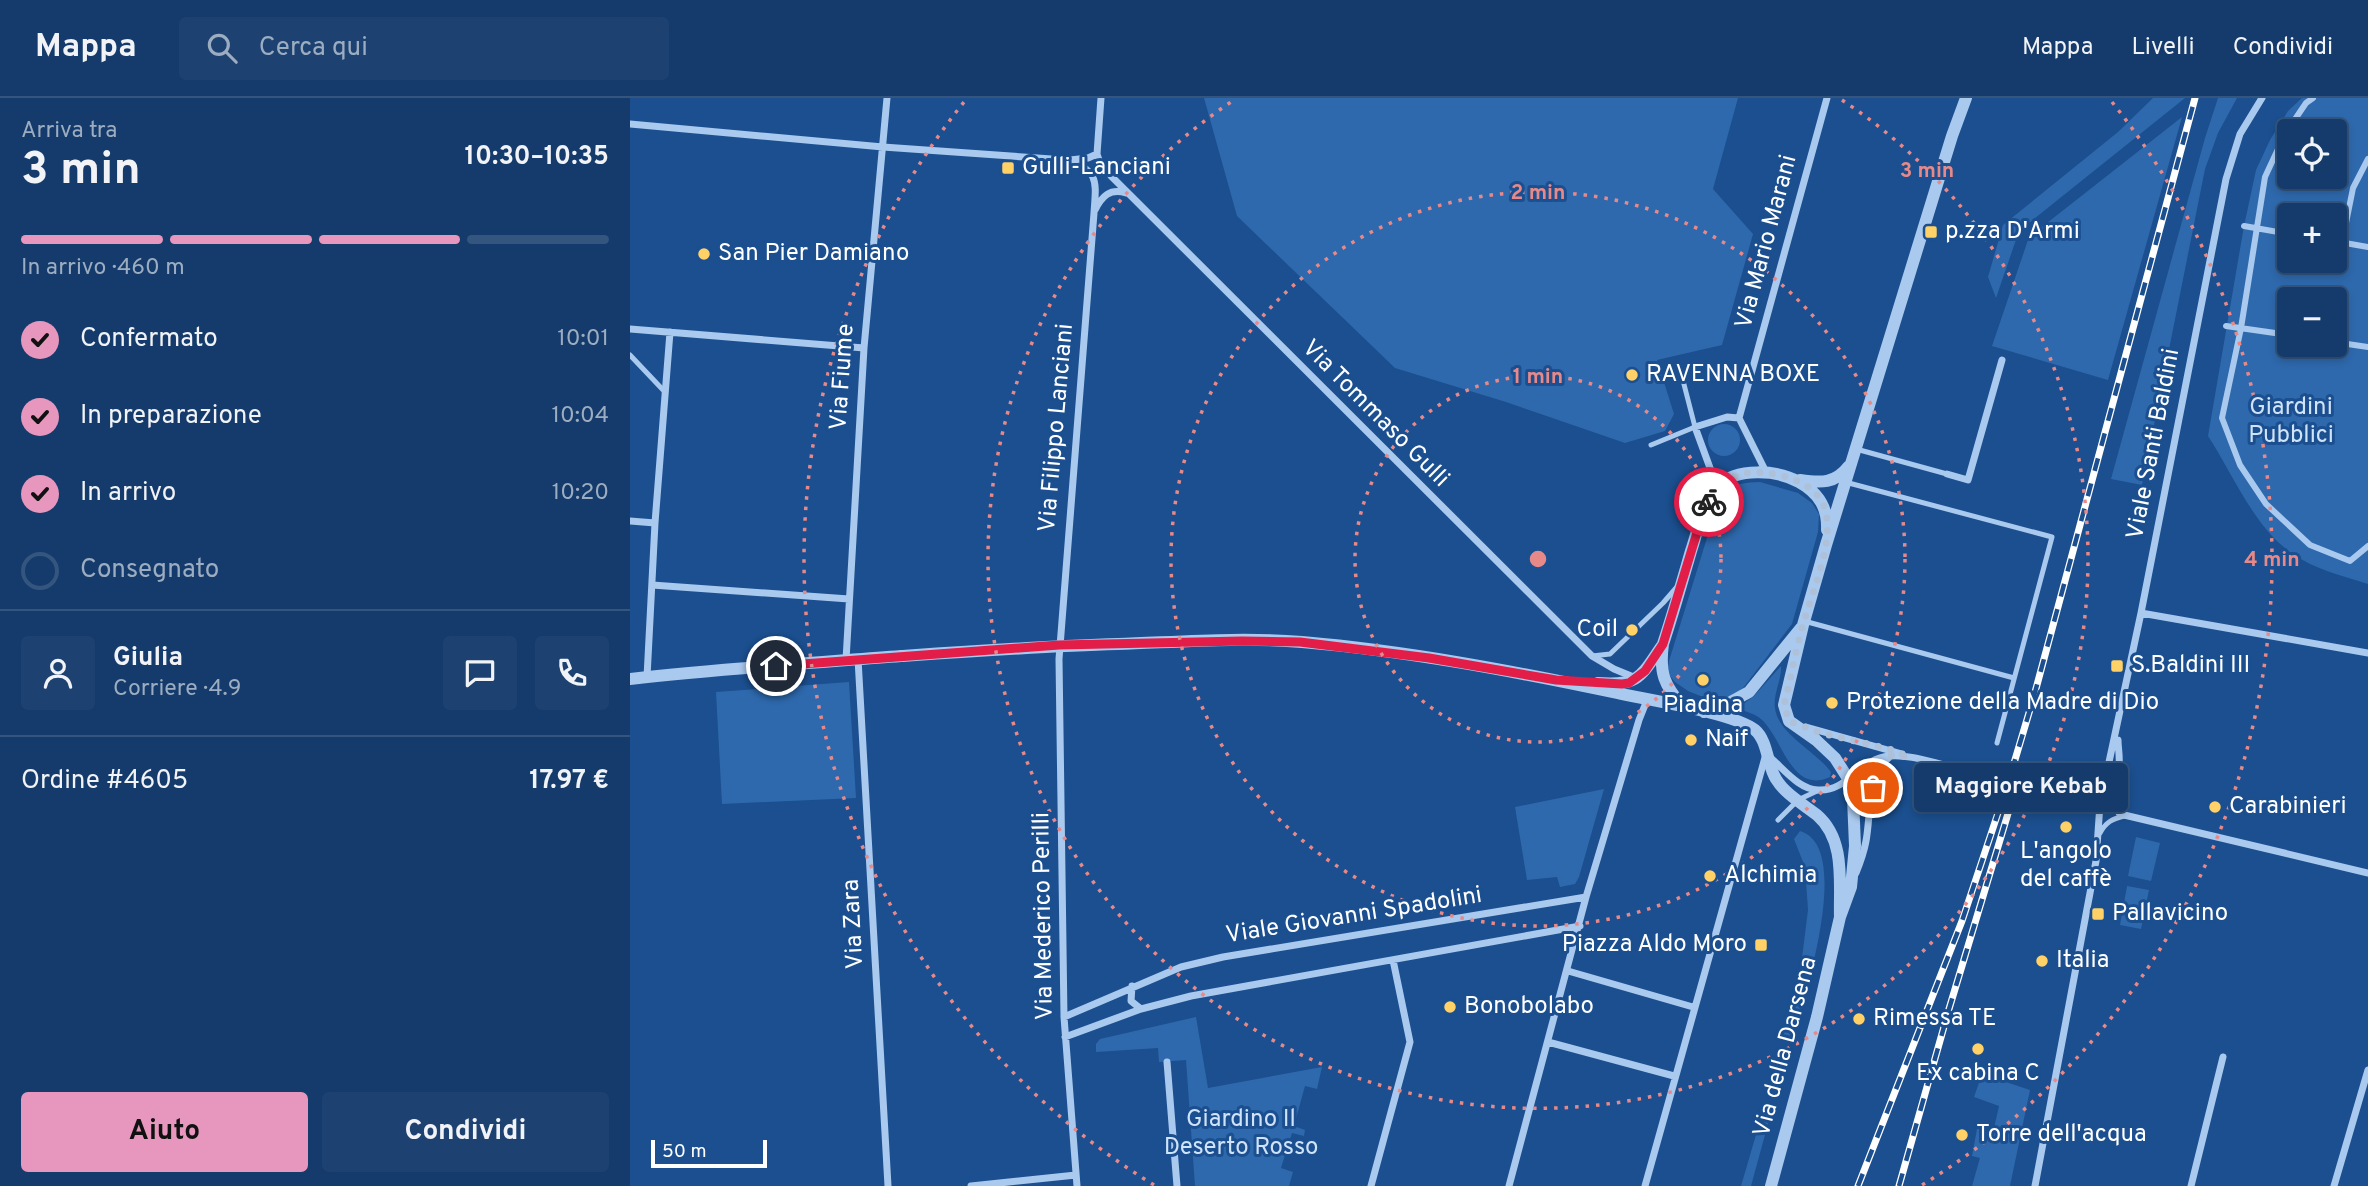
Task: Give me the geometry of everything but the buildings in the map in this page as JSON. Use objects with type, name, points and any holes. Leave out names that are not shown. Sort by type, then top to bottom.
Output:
[{"type":"street","name":"Via Fiume","points":[[852,660],[849,599],[864,348],[887,98]]},
{"type":"street","points":[[630,124],[883,147],[1066,160],[1098,157],[1101,98]]},
{"type":"street","name":"Via Mario Marani","points":[[1739,418],[1827,98]]},
{"type":"street","points":[[1909,757],[1893,750],[1821,733],[1789,721],[1784,705],[1826,545],[1966,98]]},
{"type":"street","name":"Viale Santi Baldini","points":[[2035,1186],[2096,861],[2100,804],[2141,613],[2226,180],[2240,134],[2262,98]]},
{"type":"street","points":[[2313,98],[2306,103],[2285,134],[2265,177],[2241,328],[2222,418],[2240,465],[2266,504],[2310,545],[2350,561],[2368,546]]},
{"type":"street","name":"Via Tommaso Gulli","points":[[1098,157],[1127,193],[1592,656],[1636,678]]},
{"type":"street","points":[[2347,210],[2353,188],[2368,159]]},
{"type":"street","name":"Via Filippo Lanciani","points":[[1059,645],[1096,184],[1088,169],[1066,160]]},
{"type":"street","points":[[1094,213],[1103,197],[1110,192],[1127,193]]},
{"type":"street","points":[[2244,226],[2277,232]]},
{"type":"street","points":[[2347,244],[2368,247]]},
{"type":"street","points":[[2226,326],[2277,333]]},
{"type":"street","points":[[630,329],[864,348]]},
{"type":"street","points":[[647,677],[655,523],[670,332]]},
{"type":"street","points":[[2347,344],[2368,347]]},
{"type":"street","points":[[1947,474],[1968,480],[2002,360]]},
{"type":"street","points":[[1717,487],[1695,427],[1727,417],[1739,418],[1767,473]]},
{"type":"street","points":[[1683,707],[1668,689],[1660,663],[1663,644],[1702,516],[1717,487],[1734,475],[1746,472],[1821,483],[1832,481],[1841,475],[1855,454]]},
{"type":"street","points":[[1796,480],[1824,504],[1828,519],[1826,545]]},
{"type":"street","points":[[630,522],[655,523]]},
{"type":"street","points":[[652,584],[849,599]]},
{"type":"street","points":[[2141,613],[2368,653]]},
{"type":"street","points":[[1704,712],[1730,703],[1749,692],[1804,623]]},
{"type":"street","points":[[630,679],[1059,645],[1242,641],[1300,642],[1429,658],[1556,680],[1622,684],[1645,671],[1663,644]]},
{"type":"street","name":"Via Mederico Perilli","points":[[1059,645],[1064,1017],[1077,1186]]},
{"type":"street","name":"Via Zara","points":[[852,660],[888,1186]]},
{"type":"street","name":"Via della Darsena","points":[[1556,680],[1704,712],[1748,726],[1758,732],[1777,782],[1821,818],[1834,838],[1839,865],[1840,917]]},
{"type":"street","points":[[1509,1186],[1586,898],[1647,700]]},
{"type":"street","name":"Via della Darsena","points":[[1789,721],[1826,749],[1849,780],[1855,828],[1851,887]]},
{"type":"street","points":[[2117,731],[2119,764],[2113,798],[2116,810],[2125,816],[2368,873]]},
{"type":"street","points":[[1645,1186],[1766,754],[1799,783],[1818,790],[1835,787],[1849,780],[1871,762],[1892,755],[2100,804]]},
{"type":"street","name":"Via della Darsena","points":[[1771,1186],[1817,1017],[1840,917],[1866,843],[1873,788],[1882,763],[1892,755]]},
{"type":"street","name":"Viale Giovanni Spadolini","points":[[1064,1017],[1181,967],[1223,957],[1586,898]]},
{"type":"street","name":"Viale Giovanni Spadolini","points":[[1065,1038],[1141,1009],[1191,996],[1580,926]]},
{"type":"street","points":[[1370,1186],[1410,1042],[1393,960]]},
{"type":"street","points":[[1568,971],[1693,1010]]},
{"type":"street","points":[[1132,986],[1131,1001],[1141,1009]]},
{"type":"street","points":[[1548,1042],[1674,1076]]},
{"type":"street","points":[[2191,1186],[2223,1057]]},
{"type":"street","points":[[1167,1062],[1177,1186]]},
{"type":"street","points":[[2334,1186],[2368,1070]]},
{"type":"street","points":[[971,1186],[1076,1175]]},
{"type":"lane","points":[[630,355],[665,392]]},
{"type":"lane","points":[[1651,445],[1695,427],[1679,365]]},
{"type":"lane","points":[[1855,454],[1947,474]]},
{"type":"lane","points":[[1845,482],[2052,537],[1997,743]]},
{"type":"lane","points":[[1592,656],[1610,654],[1663,603],[1682,580]]},
{"type":"lane","points":[[1804,623],[2014,678]]},
{"type":"lane","points":[[1778,820],[1798,800],[1818,790]]},
{"type":"lane","points":[[2099,833],[2112,819],[2125,816]]},
{"type":"green space","points":[[1204,98],[1738,98],[1713,189],[1753,234],[1722,345],[1657,360],[1674,414],[1665,431],[1625,443],[1395,368],[1237,216]]},
{"type":"green space","points":[[2153,98],[2185,98],[2019,231],[1996,298],[1988,277],[2003,225],[2118,132]]},
{"type":"green space","points":[[2218,98],[2237,98],[2218,133],[2205,169],[2142,485],[2111,479],[2205,138]]},
{"type":"green space","name":"Giardini Pubblici","points":[[2302,98],[2368,98],[2368,584],[2310,564],[2279,543],[2245,500],[2208,436],[2256,170],[2277,129],[2277,189],[2347,189],[2347,119],[2283,119]]},
{"type":"green space","points":[[2182,117],[2108,380],[1992,346],[2029,237]]},
{"type":"green space","points":[[1724,424],[1735,429],[1740,440],[1735,451],[1724,456],[1713,451],[1708,440],[1713,429]]},
{"type":"green space","points":[[1760,482],[1798,493],[1812,503],[1819,514],[1818,532],[1792,624],[1740,692],[1726,698],[1708,699],[1675,682],[1667,672],[1669,661],[1715,512],[1731,488]]},
{"type":"green space","points":[[1781,666],[1775,703],[1778,717],[1790,734],[1831,772],[1830,777],[1817,780],[1806,778],[1797,772],[1761,719],[1741,710],[1742,705],[1754,696]]},
{"type":"green space","points":[[849,682],[856,798],[722,804],[716,692]]},
{"type":"green space","points":[[1604,789],[1575,884],[1560,887],[1557,877],[1527,880],[1515,807]]},
{"type":"green space","points":[[1800,831],[1816,843],[1823,866],[1824,895],[1813,964],[1791,1042],[1782,1040],[1801,966],[1808,910],[1805,867],[1794,839]]},
{"type":"green space","points":[[2136,837],[2160,843],[2151,881],[2128,876]]},
{"type":"green space","points":[[2127,886],[2149,890],[2141,929],[2120,925]]},
{"type":"green space","name":"Giardino Il Deserto Rosso","points":[[1196,1017],[1208,1088],[1322,1067],[1317,1089],[1305,1086],[1294,1126],[1305,1130],[1304,1136],[1292,1133],[1281,1168],[1293,1172],[1289,1186],[1195,1186],[1186,1060],[1159,1062],[1158,1048],[1096,1052],[1096,1044],[1100,1039]]},
{"type":"green space","points":[[1982,1074],[2030,1090],[2010,1186],[1972,1186],[1980,1158],[1972,1156],[1977,1129],[1982,1128],[1993,1133],[1999,1106],[1974,1097]]},
{"type":"green space","points":[[1765,1104],[1771,1108],[1771,1113],[1751,1186],[1741,1186]]},
{"type":"railway","points":[[1858,1186],[1962,921],[2009,780],[2195,98]]},
{"type":"railway","points":[[1899,1186],[2013,797]]},
{"type":"way so far","points":[[1709,502],[1717,487],[1728,478],[1746,472],[1767,473],[1796,480],[1816,494],[1824,504],[1828,519],[1826,545],[1803,625],[1784,705],[1785,712],[1789,721],[1821,733],[1893,750],[1909,757],[1892,755],[1882,763],[1873,788]]},
{"type":"place","name":"Gulli-Lanciani","points":[[1008,168]]},
{"type":"place","name":"p.zza D'Armi","points":[[1931,232]]},
{"type":"place","name":"San Pier Damiano","points":[[704,254]]},
{"type":"place","name":"RAVENNA BOXE","points":[[1632,375]]},
{"type":"place","name":"Coil","points":[[1632,630]]},
{"type":"place","name":"S.Baldini III","points":[[2117,666]]},
{"type":"place","name":"Piadina","points":[[1703,680]]},
{"type":"place","name":"Protezione della Madre di Dio","points":[[1832,703]]},
{"type":"place","name":"Naif","points":[[1691,740]]},
{"type":"place","name":"Maggiore Kebab","points":[[1873,788]]},
{"type":"place","name":"Carabinieri","points":[[2215,807]]},
{"type":"place","name":"L'angolo del caffè","points":[[2066,827]]},
{"type":"place","name":"Alchimia","points":[[1710,876]]},
{"type":"place","name":"Pallavicino","points":[[2098,914]]},
{"type":"place","name":"Piazza Aldo Moro","points":[[1761,945]]},
{"type":"place","name":"Italia","points":[[2042,961]]},
{"type":"place","name":"Bonobolabo","points":[[1450,1007]]},
{"type":"place","name":"Rimessa TE","points":[[1859,1019]]},
{"type":"place","name":"Ex cabina C","points":[[1978,1049]]},
{"type":"place","name":"Torre dell'acqua","points":[[1962,1135]]},
{"type":"route","points":[[776,666],[1059,645],[1300,642],[1429,658],[1556,680],[1629,683],[1645,671],[1663,644],[1702,516],[1709,502]]}]
